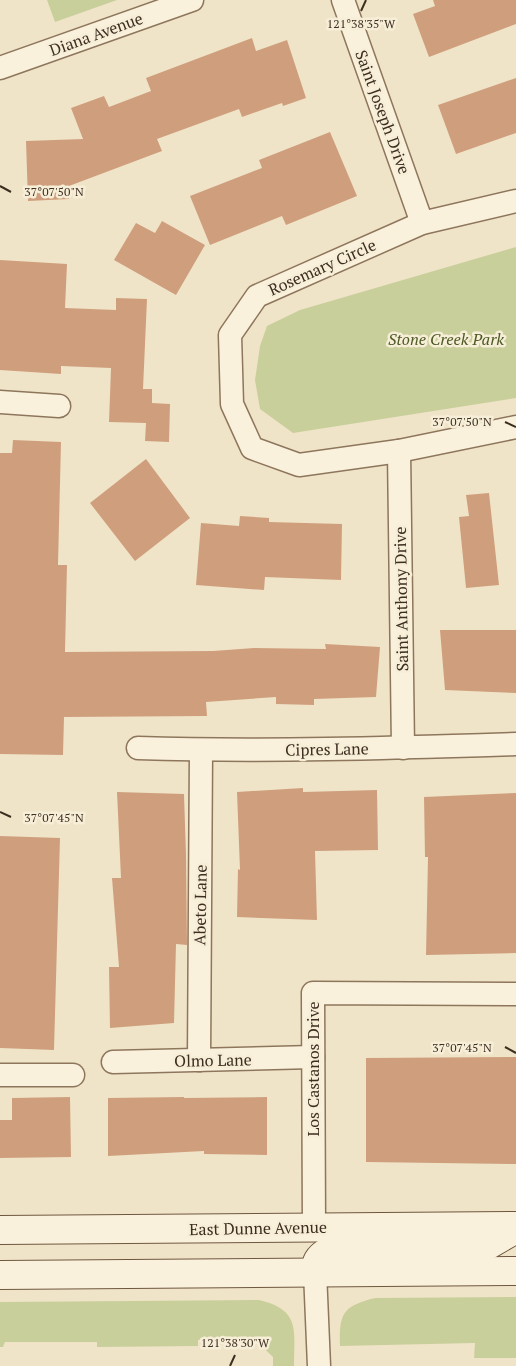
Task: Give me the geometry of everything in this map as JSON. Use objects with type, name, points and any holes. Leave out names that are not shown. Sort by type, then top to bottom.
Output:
[{"type":"main road","name":"East Dunne Avenue","points":[[0,1230],[516,1227]]},
{"type":"main road","points":[[315,1272],[319,1256],[327,1252],[480,1250],[516,1227]]},
{"type":"main road","points":[[0,1275],[516,1270]]},
{"type":"street","name":"Diana Avenue","points":[[0,68],[192,0]]},
{"type":"street","name":"Saint Joseph Drive","points":[[343,0],[422,223]]},
{"type":"street","name":"Rosemary Circle","points":[[516,201],[422,223],[257,296],[230,335],[232,404],[252,448],[299,465],[399,451],[516,427]]},
{"type":"street","points":[[0,402],[59,406]]},
{"type":"street","name":"Saint Anthony Drive","points":[[399,451],[403,748]]},
{"type":"street","name":"Cipres Lane","points":[[138,748],[201,750],[403,748],[516,744]]},
{"type":"street","name":"Abeto Lane","points":[[199,1060],[201,750]]},
{"type":"street","name":"Los Castanos Drive","points":[[314,1227],[313,993],[516,994]]},
{"type":"street","name":"Olmo Lane","points":[[113,1062],[313,1057]]},
{"type":"street","points":[[0,1075],[73,1074]]},
{"type":"street","points":[[315,1272],[318,1366]]},
{"type":"green space","points":[[47,0],[117,0],[55,22]]},
{"type":"green space","name":"Stone Creek Park","points":[[516,247],[516,398],[293,433],[260,409],[255,380],[260,346],[267,326],[300,310]]},
{"type":"green space","points":[[516,1297],[516,1358],[474,1358],[475,1343],[340,1346],[342,1318],[350,1308],[364,1301],[375,1298]]},
{"type":"green space","points":[[259,1300],[273,1304],[289,1316],[294,1332],[294,1366],[273,1366],[273,1357],[255,1340],[198,1340],[198,1346],[97,1347],[97,1342],[5,1342],[3,1347],[0,1347],[0,1302]]},
{"type":"building","points":[[433,0],[516,0],[516,24],[429,57],[413,14],[435,6]]},
{"type":"building","points":[[252,38],[256,51],[287,40],[306,98],[283,106],[282,103],[242,117],[239,109],[157,139],[162,151],[69,186],[69,199],[28,201],[26,141],[83,139],[71,108],[104,96],[109,107],[151,91],[146,78]]},
{"type":"building","points":[[516,78],[516,133],[456,154],[438,105]]},
{"type":"building","points":[[330,132],[357,196],[286,225],[282,216],[210,245],[190,196],[262,168],[259,160]]},
{"type":"building","points":[[162,221],[205,245],[176,295],[114,260],[136,223],[155,233]]},
{"type":"building","points":[[0,260],[67,264],[65,308],[116,310],[116,298],[147,299],[143,389],[152,389],[152,403],[170,404],[169,442],[145,441],[146,423],[109,422],[111,368],[61,366],[61,374],[0,370]]},
{"type":"building","points":[[13,440],[61,442],[58,565],[67,565],[65,652],[213,651],[254,648],[326,649],[325,644],[380,647],[376,697],[314,699],[314,705],[276,704],[276,697],[206,702],[207,716],[64,717],[63,755],[0,754],[0,453],[12,453]]},
{"type":"building","points":[[146,459],[190,518],[135,561],[90,503]]},
{"type":"building","points":[[489,493],[499,585],[466,588],[459,517],[469,516],[466,495]]},
{"type":"building","points":[[240,516],[269,518],[269,522],[342,524],[341,580],[265,577],[264,590],[196,585],[201,523],[239,526]]},
{"type":"building","points":[[440,630],[516,630],[516,693],[445,690]]},
{"type":"building","points":[[303,788],[303,792],[377,790],[378,850],[315,851],[317,920],[237,917],[238,869],[240,870],[237,792]]},
{"type":"building","points":[[117,792],[184,794],[187,945],[176,944],[174,1023],[110,1028],[109,967],[119,967],[112,878],[121,878]]},
{"type":"building","points":[[516,793],[516,953],[426,955],[428,857],[425,857],[424,797]]},
{"type":"building","points":[[0,836],[60,838],[54,1050],[0,1048]]},
{"type":"building","points":[[516,1057],[516,1164],[366,1162],[366,1058]]},
{"type":"building","points":[[70,1097],[71,1157],[0,1158],[0,1120],[12,1120],[12,1098]]},
{"type":"building","points":[[267,1097],[267,1155],[204,1154],[204,1151],[108,1156],[108,1098]]}]
